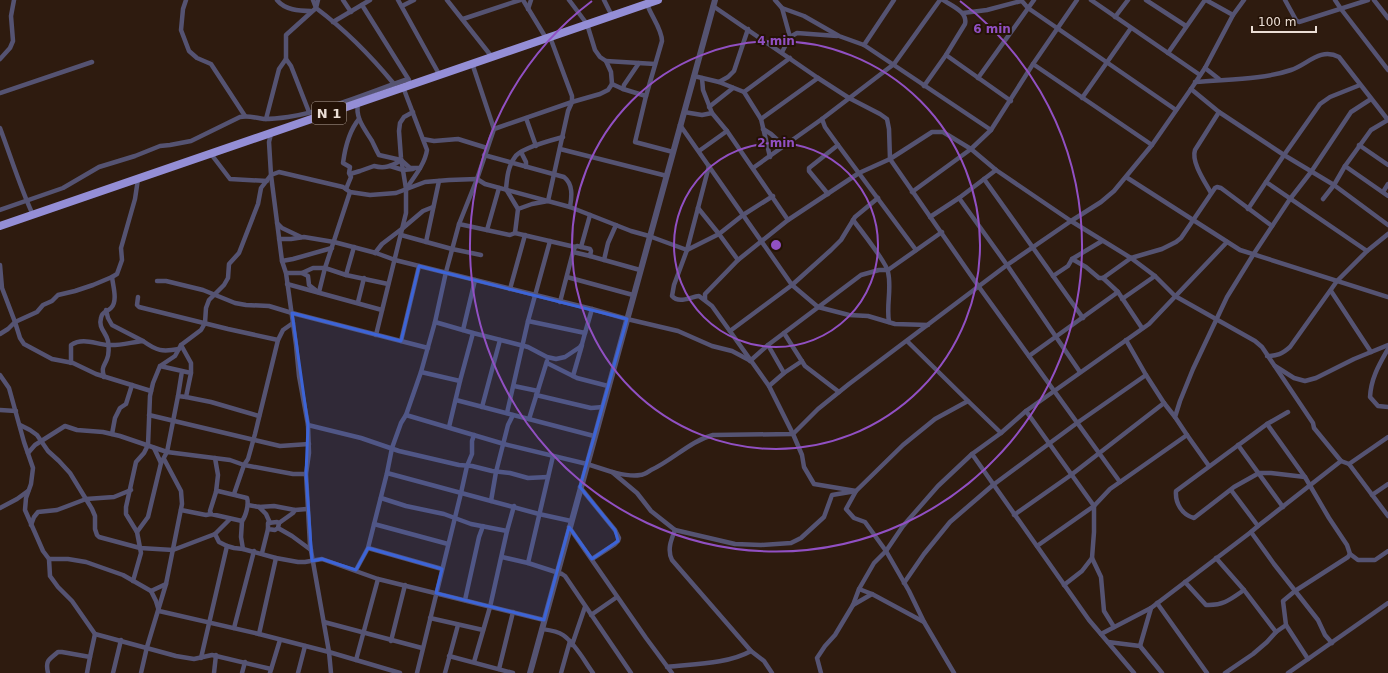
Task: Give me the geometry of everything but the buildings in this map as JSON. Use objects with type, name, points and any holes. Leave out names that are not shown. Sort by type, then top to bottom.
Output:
[{"type":"highway","name":"N 1","points":[[0,226],[270,134],[358,103],[407,83],[492,57],[658,0]]},
{"type":"street","points":[[0,59],[10,48],[13,41],[11,16],[14,0]]},
{"type":"street","points":[[186,0],[183,9],[181,30],[189,51],[196,58],[211,64],[246,116]]},
{"type":"street","points":[[277,0],[281,5],[292,9],[311,11]]},
{"type":"street","points":[[313,0],[316,8],[377,63],[394,84]]},
{"type":"street","points":[[309,112],[291,66],[286,58],[286,34],[316,8],[318,0]]},
{"type":"street","points":[[344,0],[351,12]]},
{"type":"street","points":[[333,22],[370,0]]},
{"type":"street","points":[[398,0],[439,74]]},
{"type":"street","points":[[402,6],[414,0]]},
{"type":"street","points":[[447,0],[492,57]]},
{"type":"street","points":[[463,19],[520,0]]},
{"type":"street","points":[[523,0],[548,37],[572,96],[572,102],[548,201]]},
{"type":"street","points":[[528,9],[531,0]]},
{"type":"street","points":[[569,0],[587,24],[595,50],[600,57],[606,61],[655,64]]},
{"type":"street","points":[[604,0],[612,16]]},
{"type":"street","points":[[775,0],[782,8],[790,37]]},
{"type":"street","points":[[864,45],[894,0]]},
{"type":"street","points":[[753,168],[783,145],[822,119],[894,64],[940,0]]},
{"type":"street","points":[[924,86],[946,55],[966,20],[963,13],[943,0]]},
{"type":"street","points":[[963,13],[987,10],[1021,0],[1028,8],[1176,110]]},
{"type":"street","points":[[978,78],[1034,0]]},
{"type":"street","points":[[912,192],[971,149],[991,130],[1011,101],[1033,64],[1077,0]]},
{"type":"street","points":[[1091,0],[1200,75]]},
{"type":"street","points":[[1115,17],[1128,0]]},
{"type":"street","points":[[1146,0],[1186,26]]},
{"type":"street","points":[[1168,53],[1205,0],[1233,15]]},
{"type":"street","points":[[406,415],[504,444],[632,476],[641,475],[663,465],[688,446],[703,438],[713,435],[793,434],[818,409],[839,392],[1007,265],[1101,202],[1114,191],[1152,145],[1191,89],[1233,15],[1244,0]]},
{"type":"street","points":[[1285,0],[1296,20],[1299,22],[1368,0]]},
{"type":"street","points":[[1335,0],[1388,70]]},
{"type":"street","points":[[1374,0],[1388,18]]},
{"type":"street","points":[[647,3],[662,37],[635,142],[673,152]]},
{"type":"street","points":[[530,673],[714,3],[748,29],[818,78],[849,98],[887,119],[890,130],[890,159],[979,287],[1120,482]]},
{"type":"street","points":[[362,5],[407,83],[413,112],[427,150],[426,156],[406,189]]},
{"type":"street","points":[[782,8],[804,16],[839,36],[864,45],[991,130]]},
{"type":"street","points":[[1082,98],[1131,28]]},
{"type":"street","points":[[720,82],[734,71],[748,29]]},
{"type":"street","points":[[782,52],[790,37],[797,33],[839,36]]},
{"type":"street","points":[[1195,82],[1268,76],[1290,70],[1306,63],[1315,56],[1322,54],[1332,54],[1339,57],[1388,120],[1371,130],[1359,145],[1334,185],[1323,199]]},
{"type":"street","points":[[946,55],[1011,101]]},
{"type":"street","points":[[266,119],[279,69],[286,58]]},
{"type":"street","points":[[744,92],[790,58]]},
{"type":"street","points":[[494,130],[608,90],[612,84],[611,72],[606,61]]},
{"type":"street","points":[[0,93],[92,62]]},
{"type":"street","points":[[356,570],[368,548],[392,448],[406,415],[421,372],[459,224],[494,130],[472,63]]},
{"type":"street","points":[[623,89],[624,85],[639,63]]},
{"type":"street","points":[[1033,64],[1152,145]]},
{"type":"street","points":[[1204,68],[1219,79]]},
{"type":"street","points":[[694,76],[720,82],[744,92],[761,119],[770,156]]},
{"type":"street","points":[[702,78],[703,90],[712,113],[728,131],[788,220]]},
{"type":"street","points":[[761,119],[818,78]]},
{"type":"street","points":[[0,210],[72,184],[99,168],[160,146],[192,141],[234,119],[246,116],[266,119],[288,117],[309,112],[394,84],[407,83]]},
{"type":"street","points":[[612,84],[646,96]]},
{"type":"street","points":[[1248,209],[1320,104],[1330,97],[1360,85]]},
{"type":"street","points":[[709,107],[733,88]]},
{"type":"street","points":[[1191,89],[1220,112],[1284,155],[1334,185],[1388,225]]},
{"type":"street","points":[[1175,417],[1193,368],[1232,290],[1253,255],[1351,112],[1371,99]]},
{"type":"street","points":[[358,103],[358,119],[379,155],[401,160],[410,168],[419,168]]},
{"type":"street","points":[[376,334],[402,235],[406,213],[406,189],[402,170],[399,132],[400,123],[404,117],[413,112]]},
{"type":"street","points":[[684,112],[702,115],[712,113]]},
{"type":"street","points":[[1211,193],[1194,161],[1193,155],[1220,112]]},
{"type":"street","points":[[526,118],[536,146]]},
{"type":"street","points":[[318,292],[352,177],[350,174],[350,167],[343,163],[345,148],[358,119]]},
{"type":"street","points":[[822,119],[825,127],[916,250]]},
{"type":"street","points":[[680,125],[792,285],[818,307],[849,315],[868,316],[896,324],[928,325]]},
{"type":"street","points":[[0,128],[26,200],[33,215]]},
{"type":"street","points":[[763,129],[783,145]]},
{"type":"street","points":[[699,151],[728,131]]},
{"type":"street","points":[[705,300],[705,294],[738,260],[788,220],[859,173],[890,159],[932,132],[939,131],[947,133],[971,149],[996,170],[1071,221],[1131,258],[1155,276],[1175,296],[1255,340],[1262,347],[1313,423],[1314,428],[1342,461],[1349,464],[1388,516]]},
{"type":"street","points":[[270,134],[268,142],[277,224],[282,261],[286,273],[299,376],[308,425],[309,444],[306,474],[309,500],[307,509],[312,560],[324,622],[331,673]]},
{"type":"street","points":[[515,233],[518,209],[506,189],[509,169],[514,157],[521,152],[563,137]]},
{"type":"street","points":[[423,139],[434,141],[458,139],[487,148]]},
{"type":"street","points":[[828,194],[809,172],[809,168],[838,145]]},
{"type":"street","points":[[1359,145],[1388,164]]},
{"type":"street","points":[[560,149],[667,176]]},
{"type":"street","points":[[521,152],[526,162],[526,167]]},
{"type":"street","points":[[211,154],[230,179],[267,181]]},
{"type":"street","points":[[484,155],[564,177],[568,180],[572,194],[570,207]]},
{"type":"street","points":[[350,174],[374,166],[382,168],[390,166],[401,160]]},
{"type":"street","points":[[390,166],[402,170],[419,168]]},
{"type":"street","points":[[709,166],[687,250],[674,285],[672,296],[675,299],[680,300],[697,296],[712,306],[769,386],[793,434],[802,455],[804,467],[814,484],[856,491]]},
{"type":"street","points":[[1345,166],[1388,196]]},
{"type":"street","points":[[930,217],[959,198],[996,170]]},
{"type":"street","points":[[106,310],[112,325],[152,347],[165,352],[180,347],[201,330],[205,323],[206,308],[209,300],[224,285],[228,278],[229,264],[239,253],[258,204],[261,188],[271,175],[279,172],[343,187],[348,191],[370,195],[396,193],[424,182],[477,179],[485,184],[570,207],[631,231],[687,250],[719,234],[743,215],[772,196]]},
{"type":"street","points":[[1126,177],[1240,250],[1388,297]]},
{"type":"street","points":[[0,334],[15,322],[37,312],[42,306],[52,301],[58,295],[76,291],[117,274],[120,268],[122,248],[135,199],[138,179]]},
{"type":"street","points":[[984,179],[1083,318]]},
{"type":"street","points":[[426,242],[439,181]]},
{"type":"street","points":[[1266,182],[1367,251]]},
{"type":"street","points":[[1382,192],[1388,184]]},
{"type":"street","points":[[1103,278],[1131,258],[1162,249],[1176,242],[1181,238],[1211,193],[1217,187],[1221,188],[1272,226]]},
{"type":"street","points":[[487,230],[499,188]]},
{"type":"street","points":[[730,331],[792,285],[841,240],[856,217],[878,198]]},
{"type":"street","points":[[959,198],[1080,372]]},
{"type":"street","points":[[518,209],[532,204],[548,201]]},
{"type":"street","points":[[375,253],[382,244],[423,211],[433,207]]},
{"type":"street","points":[[698,208],[738,260]]},
{"type":"street","points":[[581,247],[590,215]]},
{"type":"street","points":[[854,220],[888,270],[890,290],[888,312],[889,322]]},
{"type":"street","points":[[277,224],[301,237],[334,242],[395,260],[534,296],[678,331],[712,346],[732,351],[750,361]]},
{"type":"street","points":[[459,224],[510,235],[515,233],[590,249],[590,256]]},
{"type":"street","points":[[604,260],[608,243],[616,225]]},
{"type":"street","points":[[750,361],[768,345],[862,275],[879,270],[888,270],[942,232]]},
{"type":"street","points":[[1267,356],[1283,354],[1290,347],[1337,281],[1367,251],[1388,234]]},
{"type":"street","points":[[402,235],[452,249],[481,255]]},
{"type":"street","points":[[510,289],[525,235]]},
{"type":"street","points":[[279,239],[301,237]]},
{"type":"street","points":[[507,413],[534,296],[550,241]]},
{"type":"street","points":[[1053,276],[1068,266],[1072,259],[1102,241]]},
{"type":"street","points":[[321,251],[334,242]]},
{"type":"street","points":[[821,673],[817,658],[835,635],[853,605],[859,589],[874,563],[886,551],[902,526],[938,486],[972,454],[1001,433],[1026,411],[1152,321],[1227,242]]},
{"type":"street","points":[[346,275],[354,247]]},
{"type":"street","points":[[560,302],[575,247]]},
{"type":"street","points":[[282,261],[332,248]]},
{"type":"street","points":[[573,252],[640,270]]},
{"type":"street","points":[[1072,259],[1086,267],[1099,278],[1103,278],[1118,292],[1142,328]]},
{"type":"street","points":[[0,265],[2,288],[20,338],[24,344],[52,359],[71,363],[96,374],[151,391]]},
{"type":"street","points":[[401,341],[419,266]]},
{"type":"street","points":[[286,273],[302,273],[313,268],[325,268],[346,275],[388,284]]},
{"type":"street","points":[[302,273],[308,276],[308,285],[318,292]]},
{"type":"street","points":[[1122,299],[1155,276]]},
{"type":"street","points":[[104,376],[102,371],[107,360],[108,340],[101,329],[100,323],[101,316],[106,310],[111,308],[114,303],[112,277]]},
{"type":"street","points":[[567,277],[633,294]]},
{"type":"street","points":[[358,302],[364,278]]},
{"type":"street","points":[[463,330],[475,280]]},
{"type":"street","points":[[157,281],[166,281],[203,290],[246,305],[269,306],[428,348]]},
{"type":"street","points":[[287,284],[358,302],[382,310]]},
{"type":"street","points":[[1330,291],[1371,352]]},
{"type":"street","points":[[1029,356],[1118,292]]},
{"type":"street","points":[[138,297],[137,305],[139,307],[278,340]]},
{"type":"street","points":[[573,376],[592,309]]},
{"type":"street","points":[[528,320],[585,333]]},
{"type":"street","points":[[435,322],[523,345],[547,357],[556,359],[565,357],[582,344]]},
{"type":"street","points":[[234,494],[244,465],[248,459],[278,340],[283,330],[293,323]]},
{"type":"street","points":[[449,427],[473,333]]},
{"type":"street","points":[[784,333],[806,366],[816,376],[839,392]]},
{"type":"street","points":[[482,407],[500,340]]},
{"type":"street","points":[[1126,340],[1164,403],[1209,466]]},
{"type":"street","points":[[71,363],[71,345],[76,342],[87,341],[108,345],[143,341]]},
{"type":"street","points":[[907,341],[1001,433]]},
{"type":"street","points":[[768,345],[784,373]]},
{"type":"street","points":[[1273,365],[1294,378],[1305,381],[1316,378],[1388,345]]},
{"type":"street","points":[[133,582],[140,558],[140,548],[137,532],[126,514],[126,511],[136,462],[144,453],[148,445],[151,391],[160,366],[175,356],[180,347]]},
{"type":"street","points":[[180,347],[191,363],[191,373],[186,397]]},
{"type":"street","points":[[1388,349],[1374,374],[1370,397],[1378,406],[1388,408]]},
{"type":"street","points":[[529,419],[547,363],[547,357]]},
{"type":"street","points":[[769,386],[784,373],[802,361]]},
{"type":"street","points":[[547,363],[573,376],[608,386]]},
{"type":"street","points":[[160,366],[191,373]]},
{"type":"street","points":[[137,532],[148,517],[163,461],[167,452],[182,371]]},
{"type":"street","points":[[421,372],[460,381]]},
{"type":"street","points":[[0,375],[9,388],[33,468],[26,498],[25,510],[43,551],[49,559],[50,576],[58,587],[72,601],[95,634],[176,656],[194,659],[208,655],[216,655],[245,662],[270,671],[280,640]]},
{"type":"street","points":[[904,583],[924,554],[950,522],[993,485],[1050,445],[1077,423],[1146,375]]},
{"type":"street","points":[[112,434],[115,418],[120,408],[126,404],[132,386]]},
{"type":"street","points":[[514,386],[591,408],[603,407]]},
{"type":"street","points":[[178,396],[211,402],[259,416]]},
{"type":"street","points":[[456,400],[594,436]]},
{"type":"street","points":[[954,673],[924,622],[886,551],[865,522],[854,518],[846,509],[856,491],[903,445],[935,419],[968,401]]},
{"type":"street","points":[[1014,515],[1071,475],[1164,403]]},
{"type":"street","points":[[0,410],[16,411]]},
{"type":"street","points":[[1026,411],[1094,506],[1092,558],[1101,577],[1104,611],[1114,627]]},
{"type":"street","points":[[1288,412],[1267,424],[1176,491],[1176,497],[1186,516],[1194,518],[1231,490],[1259,473],[1305,477]]},
{"type":"street","points":[[149,415],[280,446],[309,444]]},
{"type":"street","points":[[490,501],[508,425],[513,415]]},
{"type":"street","points":[[1267,424],[1305,477],[1347,545],[1350,554],[1358,560],[1375,560],[1388,551]]},
{"type":"street","points":[[20,425],[37,435],[41,442],[70,473],[92,509],[95,516],[97,535],[99,537],[140,548],[174,550],[216,534],[230,519]]},
{"type":"street","points":[[308,425],[459,465],[510,473],[528,478],[548,477]]},
{"type":"street","points":[[28,453],[31,449],[65,426],[77,430],[112,434],[135,440],[167,452],[230,460],[244,465],[293,474],[306,474]]},
{"type":"street","points":[[417,673],[467,466],[472,454],[472,441],[474,435]]},
{"type":"street","points":[[1036,546],[1094,506],[1120,482],[1187,435]]},
{"type":"street","points":[[1349,464],[1388,438]]},
{"type":"street","points":[[1238,445],[1283,507]]},
{"type":"street","points":[[141,673],[147,647],[166,584],[174,550],[182,499],[180,491],[154,448]]},
{"type":"street","points":[[972,454],[1089,620],[1134,673]]},
{"type":"street","points":[[528,563],[553,456]]},
{"type":"street","points":[[211,514],[210,511],[216,492],[218,475],[215,458]]},
{"type":"street","points":[[1101,634],[1151,608],[1342,461]]},
{"type":"street","points":[[612,472],[636,493],[651,511],[675,530],[735,544],[761,545],[791,543],[801,538],[824,517],[832,495],[856,491]]},
{"type":"street","points":[[387,473],[514,506],[570,524],[618,597],[672,673]]},
{"type":"street","points":[[1372,495],[1388,484]]},
{"type":"street","points":[[580,487],[615,530],[618,538],[618,541],[615,544],[592,559]]},
{"type":"street","points":[[31,525],[38,512],[57,510],[86,498],[109,498],[131,490]]},
{"type":"street","points":[[1231,490],[1258,526]]},
{"type":"street","points":[[0,508],[28,491]]},
{"type":"street","points":[[216,492],[218,491],[234,494],[247,498],[248,500],[248,505],[242,521],[241,537],[244,549]]},
{"type":"street","points":[[381,498],[471,524],[507,531]]},
{"type":"street","points":[[248,505],[260,507],[274,506],[295,510],[307,509]]},
{"type":"street","points":[[474,662],[490,607],[514,506]]},
{"type":"street","points":[[260,507],[270,522],[268,524],[262,553]]},
{"type":"street","points":[[181,510],[206,515],[211,514],[242,521]]},
{"type":"street","points":[[268,529],[275,530],[295,510]]},
{"type":"street","points":[[270,522],[277,522],[279,526],[311,550]]},
{"type":"street","points":[[374,524],[448,544]]},
{"type":"street","points":[[465,600],[479,537],[483,526]]},
{"type":"street","points":[[675,530],[670,541],[670,555],[672,560],[751,651],[764,661],[772,673]]},
{"type":"street","points":[[1251,532],[1318,620],[1325,635],[1332,643]]},
{"type":"street","points":[[216,534],[219,542],[234,548],[254,551],[276,558],[298,562],[322,559],[378,579],[544,620]]},
{"type":"street","points":[[201,658],[227,546]]},
{"type":"street","points":[[368,548],[442,569]]},
{"type":"street","points":[[234,628],[254,551]]},
{"type":"street","points":[[1308,659],[1286,625],[1283,601],[1295,591],[1348,557],[1350,554]]},
{"type":"street","points":[[502,557],[528,563],[565,576],[631,673]]},
{"type":"street","points":[[259,634],[276,558]]},
{"type":"street","points":[[1064,585],[1082,570],[1092,558]]},
{"type":"street","points":[[1216,558],[1244,590],[1276,632]]},
{"type":"street","points":[[49,559],[68,559],[86,562],[123,575],[151,591],[159,611]]},
{"type":"street","points":[[356,660],[378,579]]},
{"type":"street","points":[[1185,582],[1206,605],[1215,606],[1225,602],[1244,590]]},
{"type":"street","points":[[151,591],[166,584]]},
{"type":"street","points":[[391,641],[406,585]]},
{"type":"street","points":[[859,589],[872,594],[924,622]]},
{"type":"street","points":[[853,605],[872,594]]},
{"type":"street","points":[[591,615],[618,597]]},
{"type":"street","points":[[1157,603],[1207,673]]},
{"type":"street","points":[[1288,673],[1388,603]]},
{"type":"street","points":[[561,673],[585,607]]},
{"type":"street","points":[[1140,646],[1151,608]]},
{"type":"street","points":[[159,611],[329,652],[400,673]]},
{"type":"street","points":[[499,669],[512,612]]},
{"type":"street","points":[[430,618],[483,630]]},
{"type":"street","points":[[324,622],[422,648]]},
{"type":"street","points":[[445,673],[458,624]]},
{"type":"street","points":[[1225,673],[1253,654],[1276,632],[1286,625]]},
{"type":"street","points":[[542,629],[562,634],[571,643],[593,673]]},
{"type":"street","points":[[87,673],[95,634]]},
{"type":"street","points":[[113,673],[120,640]]},
{"type":"street","points":[[1108,642],[1140,646],[1162,673]]},
{"type":"street","points":[[298,673],[305,646]]},
{"type":"street","points":[[667,667],[729,659],[751,651]]},
{"type":"street","points":[[48,673],[46,666],[47,662],[58,652],[90,657]]},
{"type":"street","points":[[214,673],[216,655]]},
{"type":"street","points":[[450,656],[513,673]]},
{"type":"street","points":[[242,673],[245,662]]},
{"type":"highlighted area","points":[[419,266],[627,319],[580,487],[615,530],[618,541],[592,559],[569,527],[544,620],[436,593],[442,569],[368,548],[356,570],[322,559],[312,561],[306,474],[308,425],[292,313],[401,341]]}]
